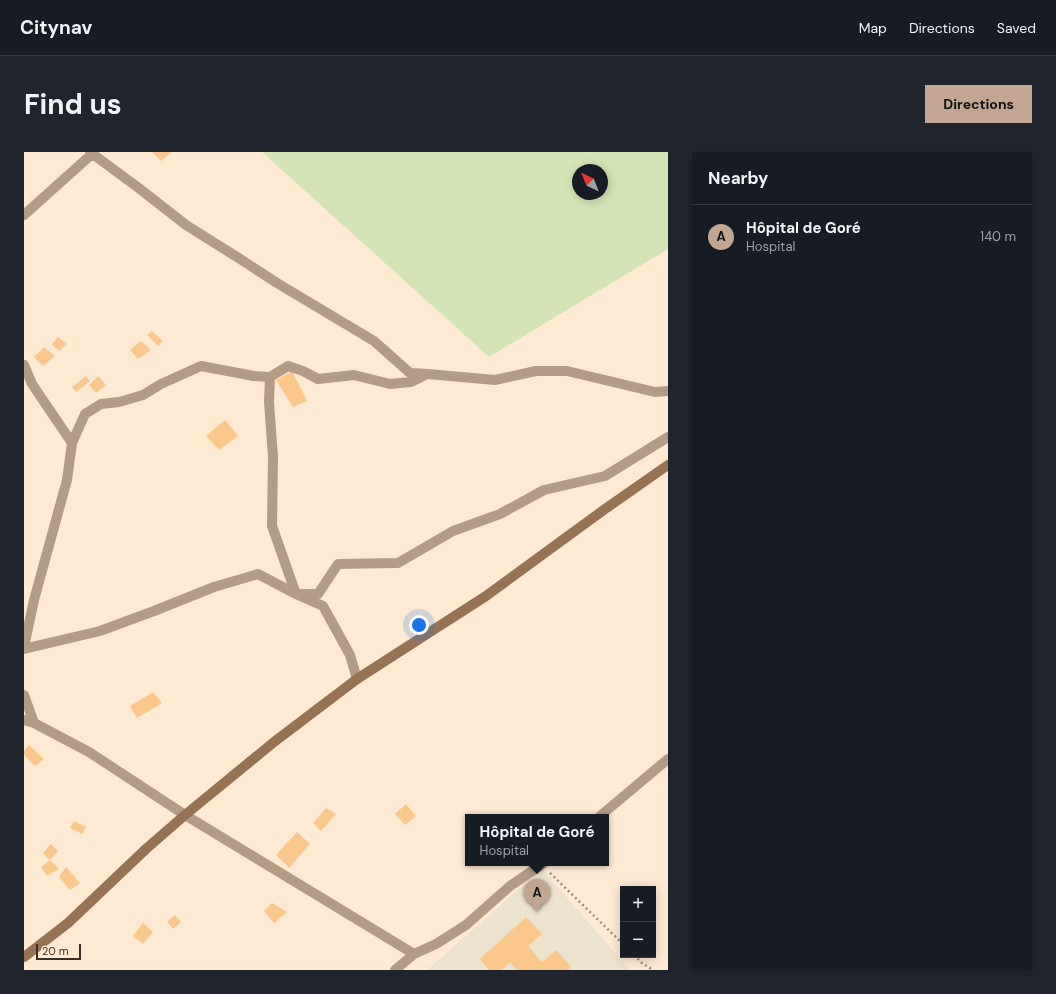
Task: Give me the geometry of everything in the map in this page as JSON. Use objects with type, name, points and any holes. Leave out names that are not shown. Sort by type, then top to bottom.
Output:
[{"type":"main road","points":[[24,957],[68,922],[147,848],[185,815],[274,742],[357,679],[486,596],[605,508],[668,465]]},
{"type":"street","points":[[24,215],[91,153],[186,225],[237,256],[277,283],[374,341],[410,373],[495,380],[536,371],[567,372],[655,392],[668,391]]},
{"type":"street","points":[[24,366],[32,384],[72,443]]},
{"type":"street","points":[[357,679],[350,654],[323,606],[258,574],[214,587],[100,632],[24,648],[34,600],[67,480],[72,443],[85,414],[101,404],[118,402],[143,396],[160,384],[201,366],[254,376],[270,377],[288,366],[303,371],[318,379],[354,374],[390,384],[411,382],[428,374]]},
{"type":"street","points":[[270,377],[269,402],[273,457],[272,526],[296,594]]},
{"type":"street","points":[[296,594],[318,594],[338,564],[398,563],[453,531],[500,514],[544,490],[605,476],[668,437]]},
{"type":"street","points":[[24,695],[34,722]]},
{"type":"street","points":[[24,720],[34,722],[89,752],[185,815],[414,954]]},
{"type":"street","points":[[603,814],[668,759]]},
{"type":"street","points":[[395,970],[414,954],[436,944],[466,925],[510,886],[540,866]]},
{"type":"path","points":[[545,866],[620,941]]},
{"type":"path","points":[[637,958],[653,970]]},
{"type":"shaded area","points":[[542,869],[630,970],[427,970]]},
{"type":"green space","points":[[262,152],[668,152],[668,249],[489,357]]},
{"type":"building","points":[[152,152],[172,152],[161,161]]},
{"type":"building","points":[[152,331],[163,341],[158,346],[147,335]]},
{"type":"building","points":[[58,337],[67,344],[59,351],[52,344]]},
{"type":"building","points":[[141,341],[151,350],[138,359],[130,350]]},
{"type":"building","points":[[44,347],[55,356],[43,366],[34,357]]},
{"type":"building","points":[[292,371],[307,401],[293,407],[276,380]]},
{"type":"building","points":[[86,376],[90,381],[76,392],[72,387]]},
{"type":"building","points":[[98,376],[106,385],[96,393],[89,385]]},
{"type":"building","points":[[225,420],[238,436],[219,450],[206,436]]},
{"type":"building","points":[[153,692],[162,703],[137,718],[130,706]]},
{"type":"building","points":[[29,745],[44,759],[35,766],[24,755],[24,751]]},
{"type":"building","points":[[406,804],[416,816],[405,825],[395,814]]},
{"type":"building","points":[[326,808],[336,814],[321,831],[313,823]]},
{"type":"building","points":[[74,821],[86,827],[82,834],[70,828]]},
{"type":"building","points":[[297,832],[310,844],[289,868],[276,855]]},
{"type":"building","points":[[51,844],[58,851],[50,860],[43,853]]},
{"type":"building","points":[[50,860],[59,869],[47,876],[41,867]]},
{"type":"building","points":[[66,867],[80,883],[70,890],[59,877]]},
{"type":"building","points":[[272,903],[287,912],[274,923],[264,911]]},
{"type":"building","points":[[175,915],[181,922],[173,929],[167,922]]},
{"type":"building","points":[[526,917],[542,934],[528,946],[542,962],[556,950],[571,967],[568,970],[517,970],[510,962],[502,970],[489,970],[480,959]]},
{"type":"building","points":[[143,923],[153,932],[143,944],[133,936]]},
{"type":"place","name":"Hôpital de Goré","points":[[537,912]]}]
